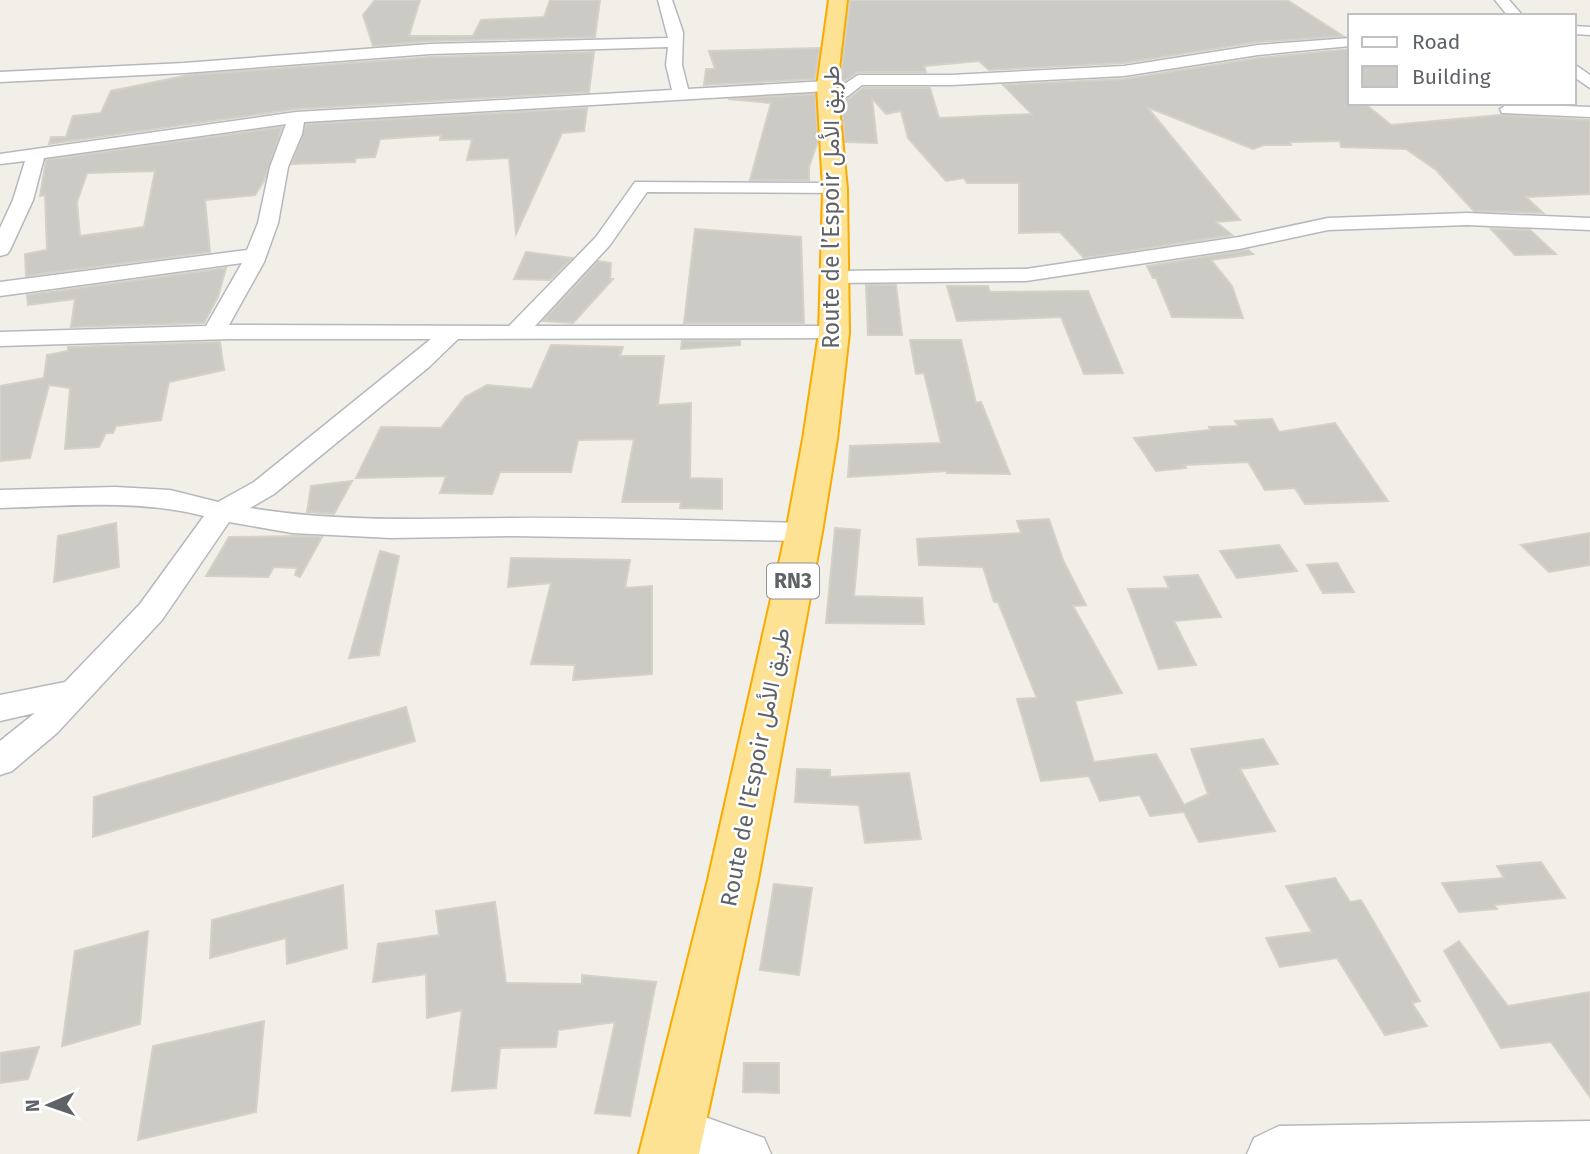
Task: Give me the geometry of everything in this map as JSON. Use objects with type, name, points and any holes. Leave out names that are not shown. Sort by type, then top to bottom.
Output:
[{"type":"highway","name":"Route de l’Espoir طريق الأمل","points":[[671,1141],[733,880],[804,532],[820,439],[834,333],[835,189],[827,91],[838,0]]},
{"type":"street","points":[[665,0],[676,32],[674,65],[681,93]]},
{"type":"street","points":[[1502,0],[1514,14]]},
{"type":"street","points":[[0,159],[296,117],[681,93],[842,93],[858,80],[951,80],[1124,71],[1258,50],[1348,42]]},
{"type":"street","points":[[0,77],[184,68],[430,49],[676,43]]},
{"type":"street","points":[[1576,71],[1590,83]]},
{"type":"street","points":[[1508,109],[1590,112]]},
{"type":"street","points":[[213,333],[255,255],[268,223],[279,167],[293,134],[296,117]]},
{"type":"street","points":[[0,250],[23,200],[36,155]]},
{"type":"street","points":[[514,334],[603,241],[642,186],[835,189]]},
{"type":"street","points":[[835,277],[1026,275],[1239,243],[1328,224],[1467,219],[1590,224]]},
{"type":"street","points":[[0,289],[255,255]]},
{"type":"street","points":[[0,339],[213,333],[834,333]]},
{"type":"street","points":[[0,761],[45,724],[151,612],[222,512],[264,488],[421,362],[451,333]]},
{"type":"street","points":[[0,499],[115,496],[170,499],[222,512],[292,524],[391,529],[513,527],[804,532]]},
{"type":"street","points":[[0,708],[75,692]]},
{"type":"street","points":[[671,1141],[748,1154]]},
{"type":"street","points":[[1270,1154],[1279,1149],[1590,1144]]},
{"type":"building","points":[[375,0],[420,0],[409,36],[473,36],[481,20],[544,17],[550,0],[600,0],[595,37],[430,41],[373,46],[363,15]]},
{"type":"building","points":[[850,0],[1287,0],[1343,36],[1258,42],[1124,63],[989,70],[979,61],[924,66],[926,72],[858,72],[840,84]]},
{"type":"building","points":[[820,48],[815,79],[704,85],[706,69],[715,69],[709,51]]},
{"type":"building","points":[[1348,49],[1348,105],[1366,105],[1391,125],[1500,115],[1590,120],[1590,194],[1526,197],[1543,213],[1474,211],[1436,170],[1406,149],[1341,147],[1340,141],[1290,142],[1291,145],[1264,145],[1253,149],[1147,107],[1240,220],[1216,222],[1232,235],[1084,258],[1060,232],[1019,233],[1019,183],[967,183],[964,178],[946,181],[908,138],[901,111],[886,114],[872,98],[877,143],[845,142],[841,100],[850,98],[863,88],[930,88],[939,118],[1032,114],[1003,85],[1124,79],[1258,58]]},
{"type":"building","points":[[594,52],[589,92],[296,109],[49,144],[51,137],[66,137],[73,116],[101,113],[111,91],[189,75],[430,57]]},
{"type":"building","points":[[815,94],[818,141],[809,167],[809,180],[750,180],[771,103],[728,99]]},
{"type":"building","points":[[587,108],[584,131],[562,133],[516,234],[509,158],[467,160],[472,139],[440,140],[441,135],[380,139],[375,157],[356,158],[355,162],[292,164],[306,124]]},
{"type":"building","points":[[282,127],[264,181],[255,195],[205,200],[210,252],[26,276],[25,254],[47,250],[45,195],[40,196],[46,160]],"holes":[[[155,171],[144,227],[80,236],[77,202],[87,173]]]},
{"type":"building","points":[[695,229],[801,237],[804,323],[684,323]]},
{"type":"building","points":[[1491,229],[1530,230],[1556,254],[1515,255]]},
{"type":"building","points":[[1248,250],[1253,254],[1211,260],[1232,286],[1243,318],[1172,317],[1156,278],[1153,278],[1147,266]]},
{"type":"building","points":[[526,252],[572,258],[550,280],[514,279]]},
{"type":"building","points":[[598,261],[611,263],[610,279],[613,279],[573,323],[543,321]]},
{"type":"building","points":[[226,268],[218,297],[204,323],[71,327],[75,299],[28,305],[27,295]]},
{"type":"building","points":[[866,285],[896,285],[902,335],[868,335]]},
{"type":"building","points":[[947,286],[988,286],[990,292],[1088,291],[1123,373],[1084,374],[1061,317],[957,321]]},
{"type":"building","points":[[910,340],[961,340],[976,403],[981,402],[1010,474],[947,471],[848,477],[850,446],[941,443],[924,373],[916,374]]},
{"type":"building","points":[[682,341],[740,341],[740,345],[681,349]]},
{"type":"building","points":[[220,342],[224,370],[169,382],[161,420],[116,426],[113,433],[106,433],[99,447],[65,449],[70,388],[49,385],[30,458],[0,461],[0,386],[44,378],[47,355],[68,351],[68,347]]},
{"type":"building","points":[[551,345],[623,347],[620,356],[664,356],[658,405],[691,403],[690,478],[722,479],[722,509],[680,508],[681,502],[622,502],[634,439],[578,440],[571,472],[500,472],[492,494],[440,493],[446,476],[356,478],[381,427],[441,428],[465,397],[487,385],[532,389]]},
{"type":"building","points":[[1272,419],[1279,432],[1335,423],[1388,501],[1305,504],[1295,488],[1265,490],[1248,462],[1184,465],[1186,468],[1156,471],[1134,438],[1210,430],[1209,427],[1238,426],[1235,421]]},
{"type":"building","points":[[352,481],[334,514],[307,512],[311,486]]},
{"type":"building","points":[[1049,519],[1063,560],[1086,605],[1073,606],[1122,693],[1075,701],[1094,762],[1156,754],[1184,805],[1208,794],[1191,749],[1263,739],[1278,764],[1240,769],[1275,831],[1199,842],[1184,812],[1150,816],[1140,795],[1100,801],[1089,776],[1041,781],[1017,699],[1037,698],[998,602],[994,602],[983,567],[919,565],[917,539],[1021,533],[1017,521]]},
{"type":"building","points":[[116,523],[119,567],[54,582],[58,536]]},
{"type":"building","points":[[835,528],[860,530],[854,596],[922,598],[924,624],[826,623]]},
{"type":"building","points":[[1590,533],[1590,565],[1549,572],[1521,545]]},
{"type":"building","points":[[229,537],[322,537],[300,577],[295,575],[297,568],[274,567],[268,577],[206,576]]},
{"type":"building","points":[[1279,545],[1297,571],[1237,578],[1220,551]]},
{"type":"building","points":[[380,551],[399,556],[379,655],[349,658]]},
{"type":"building","points":[[511,558],[630,560],[625,588],[652,586],[652,674],[573,680],[575,665],[531,664],[551,583],[508,587]]},
{"type":"building","points":[[1337,563],[1354,592],[1323,593],[1307,565]]},
{"type":"building","points":[[1198,575],[1221,617],[1174,621],[1196,665],[1159,669],[1128,589],[1169,588],[1164,577]]},
{"type":"building","points":[[406,707],[415,741],[93,837],[94,797]]},
{"type":"building","points":[[797,769],[830,770],[830,777],[909,773],[921,839],[865,843],[859,805],[795,802]]},
{"type":"building","points":[[1541,862],[1565,898],[1494,905],[1497,909],[1459,912],[1442,883],[1504,878],[1497,866]]},
{"type":"building","points":[[1335,878],[1350,902],[1361,900],[1420,1001],[1412,1003],[1427,1026],[1385,1035],[1337,958],[1280,967],[1266,938],[1312,932],[1286,886]]},
{"type":"building","points":[[774,884],[812,888],[799,975],[760,970]]},
{"type":"building","points":[[343,885],[347,948],[287,964],[286,938],[210,958],[212,920]]},
{"type":"building","points":[[495,902],[506,983],[582,984],[582,975],[656,982],[630,1116],[595,1113],[615,1022],[558,1030],[556,1047],[500,1048],[496,1088],[452,1091],[462,1010],[427,1018],[426,974],[373,982],[378,944],[439,935],[436,911]]},
{"type":"building","points":[[148,931],[140,1024],[62,1046],[75,951]]},
{"type":"building","points":[[1459,941],[1508,1006],[1590,992],[1590,1097],[1551,1042],[1501,1048],[1444,951]]},
{"type":"building","points":[[264,1021],[256,1112],[138,1140],[153,1046]]},
{"type":"building","points":[[39,1047],[28,1079],[0,1083],[0,1053]]},
{"type":"building","points":[[744,1063],[779,1063],[779,1093],[743,1092]]}]
